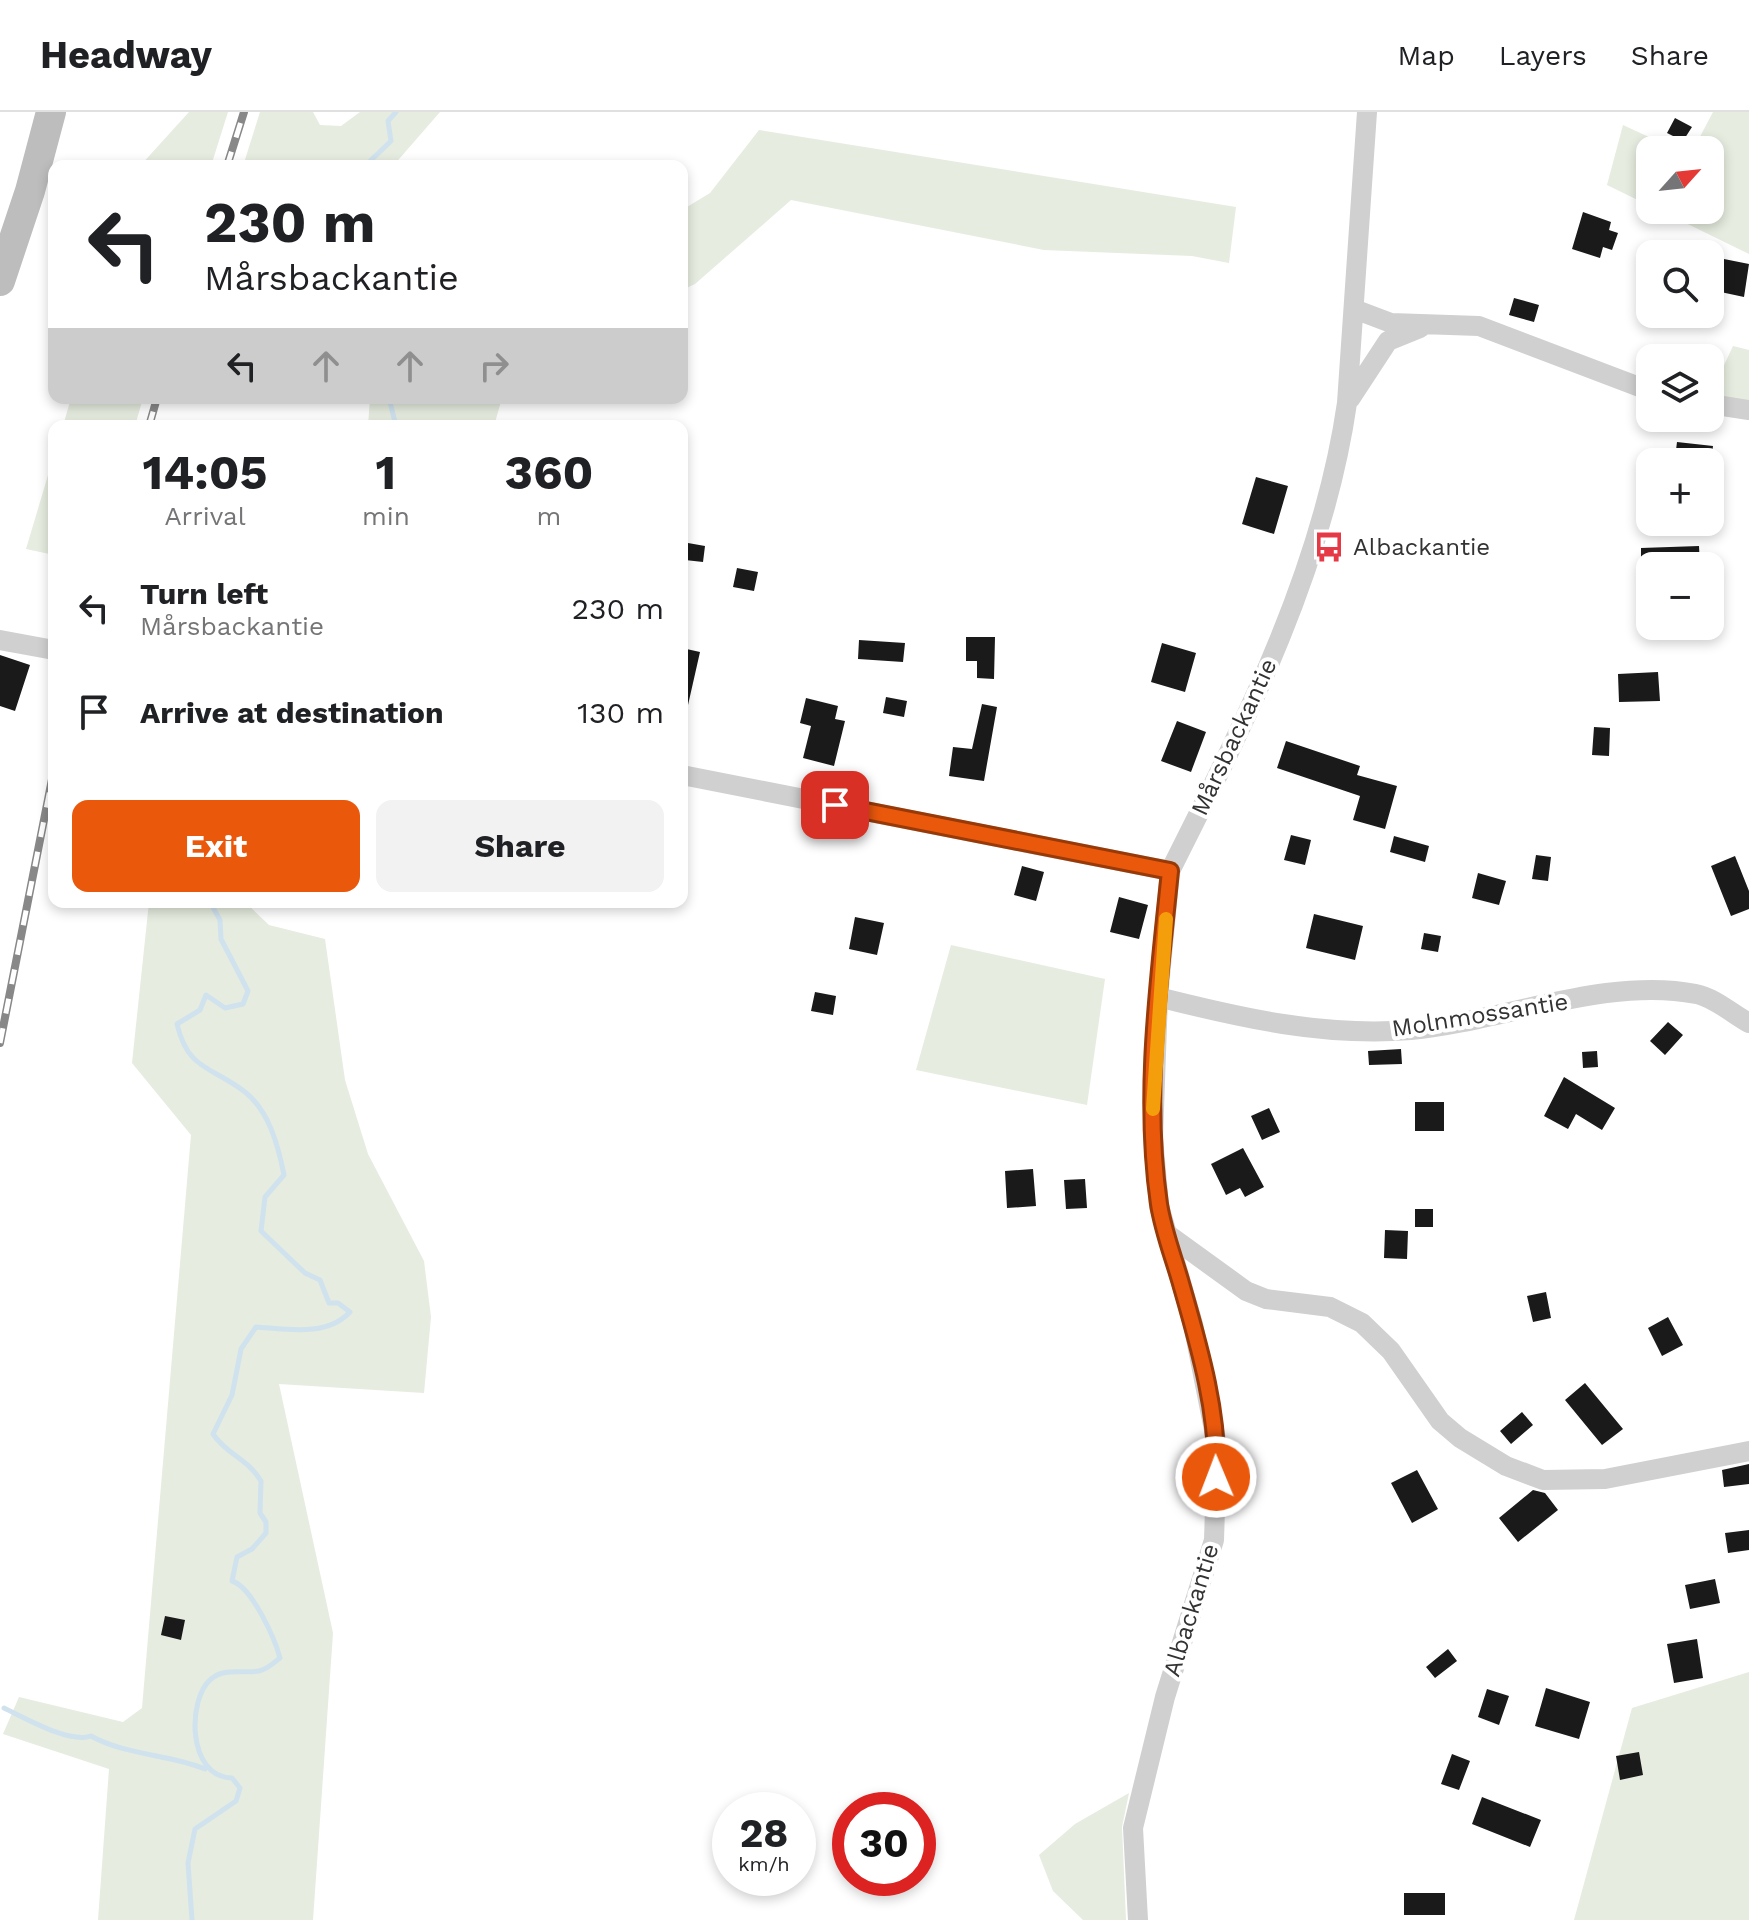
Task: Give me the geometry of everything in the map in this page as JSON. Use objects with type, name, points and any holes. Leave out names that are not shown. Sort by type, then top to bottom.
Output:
[{"type":"street","points":[[0,281],[30,191],[51,112]]},
{"type":"street","name":"Mårsbackantie","points":[[1170,871],[1221,771],[1305,576],[1337,467],[1347,403],[1367,112]]},
{"type":"street","points":[[1354,309],[1391,323],[1479,326],[1636,386]]},
{"type":"street","points":[[1347,403],[1388,341],[1428,326]]},
{"type":"street","points":[[1724,406],[1749,410]]},
{"type":"street","points":[[0,640],[48,649]]},
{"type":"street","points":[[688,776],[1170,871]]},
{"type":"street","name":"Albackantie","points":[[1138,1920],[1133,1828],[1165,1697],[1214,1540],[1217,1445],[1193,1324],[1159,1206],[1153,1138],[1158,997],[1170,871]]},
{"type":"street","name":"Molnmossantie","points":[[1158,997],[1233,1016],[1321,1031],[1413,1030],[1542,1005],[1648,991],[1698,994],[1749,1023]]},
{"type":"street","points":[[1166,1233],[1246,1291],[1266,1299],[1330,1307],[1362,1323],[1391,1351],[1440,1421],[1460,1438],[1506,1466],[1543,1480],[1605,1479],[1749,1451]]},
{"type":"shaded area","points":[[189,112],[228,112],[213,160],[145,160]]},
{"type":"shaded area","points":[[260,112],[313,112],[320,125],[341,126],[360,112],[440,112],[398,160],[245,160]]},
{"type":"shaded area","points":[[1713,112],[1749,112],[1749,254],[1688,224],[1724,224],[1724,136],[1700,136]]},
{"type":"shaded area","points":[[1623,125],[1647,136],[1636,136],[1636,199],[1607,185]]},
{"type":"shaded area","points":[[759,130],[1236,207],[1229,263],[1192,256],[1044,250],[791,200],[688,287],[688,206],[710,193]]},
{"type":"shaded area","points":[[1733,346],[1749,350],[1749,402],[1724,398],[1724,365]]},
{"type":"shaded area","points":[[69,404],[141,404],[137,420],[65,420]]},
{"type":"shaded area","points":[[370,404],[500,404],[496,420],[368,420]]},
{"type":"shaded area","points":[[48,475],[48,554],[26,549]]},
{"type":"shaded area","points":[[148,908],[251,908],[269,925],[325,939],[345,1080],[368,1154],[424,1261],[431,1317],[424,1393],[279,1384],[333,1633],[313,1920],[98,1920],[109,1769],[3,1734],[19,1697],[123,1722],[142,1708],[191,1135],[132,1063]]},
{"type":"shaded area","points":[[951,945],[1105,979],[1087,1105],[916,1070]]},
{"type":"shaded area","points":[[1749,1672],[1749,1920],[1574,1920],[1632,1708]]},
{"type":"shaded area","points":[[1129,1793],[1122,1827],[1126,1920],[1083,1920],[1053,1891],[1039,1855],[1075,1824]]},
{"type":"building","points":[[1675,118],[1692,127],[1686,136],[1667,133]]},
{"type":"building","points":[[1583,212],[1611,222],[1609,230],[1618,233],[1612,250],[1603,247],[1600,258],[1572,249]]},
{"type":"building","points":[[1724,259],[1749,264],[1744,297],[1724,293]]},
{"type":"building","points":[[1514,298],[1539,305],[1534,322],[1509,315]]},
{"type":"building","points":[[1677,442],[1713,446],[1713,448],[1676,448]]},
{"type":"building","points":[[1256,477],[1288,486],[1274,534],[1242,524]]},
{"type":"building","points":[[688,543],[705,546],[703,562],[688,560]]},
{"type":"building","points":[[1699,546],[1699,552],[1641,552],[1641,548]]},
{"type":"building","points":[[737,568],[758,572],[754,591],[733,587]]},
{"type":"building","points":[[966,637],[995,637],[994,679],[977,678],[977,661],[966,661]]},
{"type":"building","points":[[859,640],[905,643],[903,662],[858,659]]},
{"type":"building","points":[[1162,643],[1196,653],[1185,692],[1151,682]]},
{"type":"building","points":[[688,649],[700,652],[688,705]]},
{"type":"building","points":[[0,655],[30,665],[15,711],[0,706]]},
{"type":"building","points":[[1658,672],[1660,701],[1619,702],[1618,674]]},
{"type":"building","points":[[886,697],[907,701],[904,717],[883,713]]},
{"type":"building","points":[[806,698],[838,706],[835,719],[845,721],[834,766],[803,758],[811,726],[800,723]]},
{"type":"building","points":[[982,704],[997,707],[984,781],[949,776],[953,747],[972,749]]},
{"type":"building","points":[[1177,721],[1206,732],[1191,772],[1161,761]]},
{"type":"building","points":[[1594,727],[1610,728],[1609,756],[1592,755]]},
{"type":"building","points":[[1286,741],[1360,766],[1357,775],[1397,786],[1385,829],[1353,820],[1360,796],[1277,768]]},
{"type":"building","points":[[1291,835],[1311,840],[1305,865],[1284,860]]},
{"type":"building","points":[[1394,836],[1429,846],[1425,862],[1390,852]]},
{"type":"building","points":[[1536,855],[1551,857],[1548,881],[1532,879]]},
{"type":"building","points":[[1735,856],[1749,891],[1749,909],[1731,916],[1711,866]]},
{"type":"building","points":[[1022,866],[1044,872],[1036,901],[1014,895]]},
{"type":"building","points":[[1478,873],[1506,881],[1499,905],[1472,898]]},
{"type":"building","points":[[1119,897],[1148,905],[1139,939],[1110,932]]},
{"type":"building","points":[[1314,914],[1363,926],[1355,960],[1306,948]]},
{"type":"building","points":[[855,917],[884,923],[877,955],[849,949]]},
{"type":"building","points":[[1424,933],[1441,936],[1438,952],[1421,949]]},
{"type":"building","points":[[815,992],[836,996],[833,1015],[811,1011]]},
{"type":"building","points":[[1668,1022],[1683,1035],[1665,1055],[1650,1041]]},
{"type":"building","points":[[1401,1049],[1402,1064],[1369,1065],[1368,1051]]},
{"type":"building","points":[[1597,1051],[1598,1067],[1583,1068],[1582,1052]]},
{"type":"building","points":[[1564,1077],[1615,1108],[1602,1130],[1576,1114],[1568,1129],[1544,1116]]},
{"type":"building","points":[[1415,1102],[1444,1102],[1444,1131],[1415,1131]]},
{"type":"building","points":[[1269,1108],[1280,1132],[1262,1140],[1251,1116]]},
{"type":"building","points":[[1243,1148],[1264,1187],[1245,1197],[1240,1188],[1226,1195],[1211,1164]]},
{"type":"building","points":[[1033,1169],[1036,1206],[1007,1208],[1005,1171]]},
{"type":"building","points":[[1085,1179],[1087,1208],[1066,1209],[1064,1180]]},
{"type":"building","points":[[1415,1209],[1433,1209],[1433,1227],[1415,1227]]},
{"type":"building","points":[[1385,1230],[1408,1231],[1407,1259],[1384,1258]]},
{"type":"building","points":[[1546,1292],[1551,1318],[1533,1322],[1527,1296]]},
{"type":"building","points":[[1668,1317],[1683,1345],[1662,1356],[1648,1328]]},
{"type":"building","points":[[1585,1383],[1623,1429],[1602,1445],[1565,1400]]},
{"type":"building","points":[[1522,1412],[1533,1425],[1511,1444],[1500,1431]]},
{"type":"building","points":[[1749,1464],[1749,1484],[1724,1487],[1722,1470]]},
{"type":"building","points":[[1417,1470],[1438,1509],[1412,1523],[1391,1483]]},
{"type":"building","points":[[1533,1490],[1545,1493],[1558,1510],[1518,1542],[1499,1518]]},
{"type":"building","points":[[1749,1530],[1749,1550],[1728,1553],[1725,1533]]},
{"type":"building","points":[[1715,1579],[1720,1603],[1690,1609],[1685,1585]]},
{"type":"building","points":[[165,1616],[185,1620],[181,1640],[161,1635]]},
{"type":"building","points":[[1697,1639],[1703,1678],[1674,1683],[1667,1644]]},
{"type":"building","points":[[1448,1649],[1457,1661],[1435,1678],[1426,1667]]},
{"type":"building","points":[[1546,1688],[1590,1702],[1579,1739],[1535,1726]]},
{"type":"building","points":[[1487,1689],[1509,1696],[1499,1725],[1478,1717]]},
{"type":"building","points":[[1639,1752],[1643,1775],[1620,1780],[1616,1756]]},
{"type":"building","points":[[1452,1754],[1470,1761],[1459,1790],[1441,1784]]},
{"type":"building","points":[[1482,1797],[1541,1820],[1530,1847],[1472,1824]]},
{"type":"building","points":[[1404,1893],[1445,1893],[1445,1915],[1404,1915]]},
{"type":"waterway","points":[[371,160],[391,141],[388,121],[396,112]]},
{"type":"waterway","points":[[390,404],[394,420]]},
{"type":"waterway","points":[[192,1920],[188,1863],[195,1829],[236,1801],[240,1788],[232,1778],[217,1774],[206,1765],[199,1752],[195,1719],[198,1703],[203,1689],[217,1675],[262,1670],[280,1658],[255,1603],[240,1585],[232,1581],[237,1557],[252,1549],[266,1533],[266,1522],[260,1513],[261,1481],[213,1434],[232,1395],[241,1349],[256,1327],[306,1330],[330,1325],[350,1312],[338,1303],[329,1303],[320,1280],[305,1273],[261,1231],[265,1197],[284,1175],[271,1129],[253,1100],[203,1066],[188,1051],[182,1039],[177,1024],[200,1010],[206,995],[225,1008],[243,1004],[248,991],[221,939],[220,920],[213,908]]},
{"type":"waterway","points":[[4,1708],[60,1733],[82,1738],[91,1736],[105,1743],[205,1769]]},
{"type":"railway","points":[[229,160],[244,112]]},
{"type":"railway","points":[[151,420],[155,404]]},
{"type":"railway","points":[[0,1043],[48,799]]},
{"type":"slow traffic","points":[[1153,1109],[1158,997],[1166,919]]},
{"type":"place","name":"Albackantie","points":[[1329,547]]},
{"type":"route","points":[[835,805],[1170,871],[1152,1090],[1153,1138],[1159,1206],[1193,1324],[1217,1445],[1216,1477]]}]
